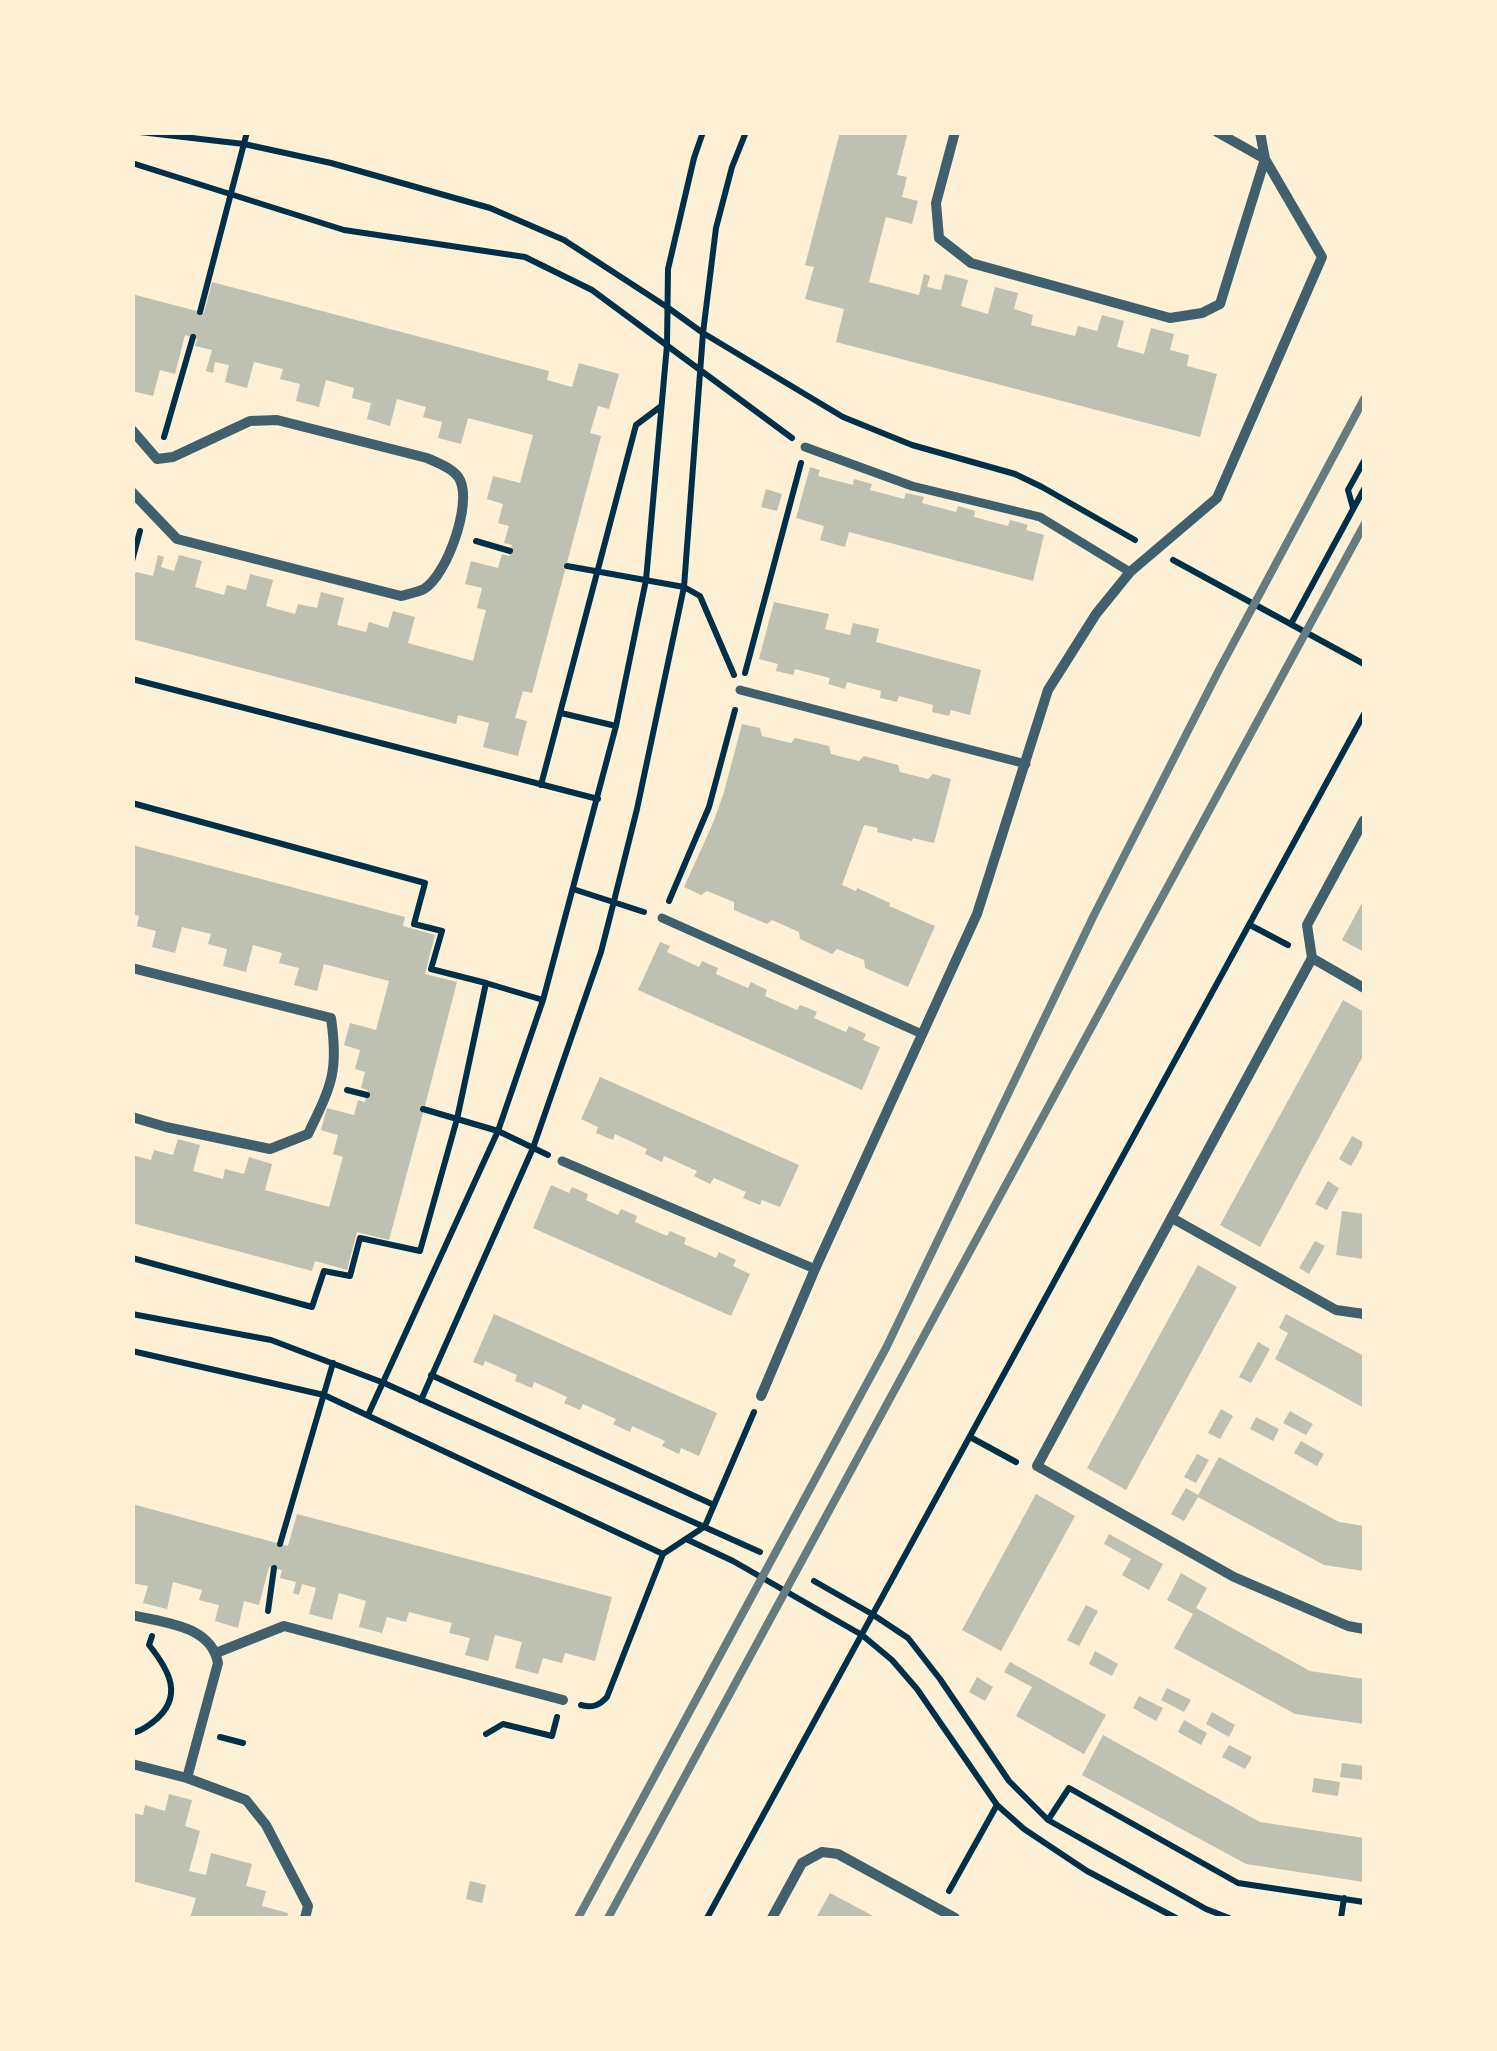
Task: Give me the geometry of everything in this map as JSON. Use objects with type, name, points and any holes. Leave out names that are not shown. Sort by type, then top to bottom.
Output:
[{"type":"street","points":[[954,132],[936,203],[939,238],[970,263],[1170,318],[1202,313],[1220,304],[1264,159]]},
{"type":"street","points":[[1218,132],[1264,159]]},
{"type":"street","points":[[761,1396],[977,914],[1048,690],[1096,614],[1130,572],[1218,498],[1322,257],[1264,159],[1260,132]]},
{"type":"street","points":[[132,430],[157,459],[172,458],[250,421],[278,420],[428,458],[460,478],[464,498],[440,574],[424,589],[402,596],[177,538],[132,492]]},
{"type":"street","points":[[805,448],[912,486],[1040,517],[1130,572]]},
{"type":"street","points":[[740,690],[1026,764]]},
{"type":"street","points":[[1364,820],[1307,925],[1312,958],[1036,1466],[1234,1577],[1348,1626],[1364,1628]]},
{"type":"street","points":[[662,918],[922,1034]]},
{"type":"street","points":[[1312,958],[1364,988]]},
{"type":"street","points":[[132,968],[331,1018],[336,1053],[331,1087],[308,1134],[270,1149],[132,1117]]},
{"type":"street","points":[[562,1161],[815,1269]]},
{"type":"street","points":[[1172,1218],[1336,1310],[1364,1314]]},
{"type":"street","points":[[132,1615],[195,1631],[216,1653],[218,1663],[186,1778]]},
{"type":"street","points":[[216,1653],[284,1626],[562,1700]]},
{"type":"street","points":[[132,1764],[246,1800],[266,1825],[308,1906],[305,1918]]},
{"type":"street","points":[[772,1918],[802,1863],[822,1852],[838,1854],[955,1918]]},
{"type":"path","points":[[140,132],[244,144],[331,163],[490,208],[564,240],[704,333],[844,418],[912,445],[1014,474],[1042,486],[1364,664]]},
{"type":"path","points":[[200,312],[247,132]]},
{"type":"path","points":[[368,1415],[498,1130],[542,1000],[598,799],[646,580],[667,345],[668,269],[702,132]]},
{"type":"path","points":[[421,1400],[533,1148],[614,901],[684,587],[716,228],[746,132]]},
{"type":"path","points":[[132,162],[344,230],[525,258],[592,290],[805,448]]},
{"type":"path","points":[[541,785],[636,426],[661,406]]},
{"type":"path","points":[[1354,509],[1348,490],[1364,462]]},
{"type":"path","points":[[1291,624],[1364,488]]},
{"type":"path","points":[[455,536],[510,551]]},
{"type":"path","points":[[567,566],[684,587],[700,596],[740,690]]},
{"type":"path","points":[[132,679],[598,799]]},
{"type":"path","points":[[561,713],[616,726]]},
{"type":"path","points":[[706,1918],[1364,714]]},
{"type":"path","points":[[573,890],[662,918]]},
{"type":"path","points":[[1250,925],[1290,946],[1310,945]]},
{"type":"path","points":[[486,984],[542,1000]]},
{"type":"path","points":[[423,1109],[498,1130],[533,1148]]},
{"type":"path","points":[[132,1314],[271,1340],[333,1363],[760,1552]]},
{"type":"path","points":[[132,1351],[324,1395],[662,1554]]},
{"type":"path","points":[[280,1544],[333,1363]]},
{"type":"path","points":[[431,1375],[714,1505]]},
{"type":"path","points":[[486,1734],[503,1724],[552,1736],[562,1700],[590,1707],[607,1697],[662,1554],[705,1526],[761,1396]]},
{"type":"path","points":[[970,1437],[1024,1466],[1036,1466]]},
{"type":"path","points":[[686,1539],[733,1560],[862,1635],[892,1660],[917,1689],[997,1805],[1087,1871],[1172,1917]]},
{"type":"path","points":[[264,1634],[274,1568]]},
{"type":"path","points":[[814,1582],[908,1638],[1009,1781],[1048,1820],[1206,1909],[1229,1918]]},
{"type":"path","points":[[132,1733],[140,1732],[162,1714],[172,1690],[167,1668],[149,1646],[157,1622]]},
{"type":"path","points":[[1048,1820],[1069,1788],[1238,1883],[1364,1902]]},
{"type":"path","points":[[939,1910],[997,1805]]},
{"type":"path","points":[[1341,1918],[1344,1898]]},
{"type":"building","points":[[840,132],[908,132],[897,175],[907,177],[902,197],[918,201],[912,224],[886,217],[869,282],[919,295],[924,274],[930,276],[927,287],[941,290],[945,274],[968,280],[961,306],[988,314],[995,287],[1018,293],[1014,309],[1033,315],[1031,325],[1075,336],[1078,326],[1097,331],[1102,315],[1124,321],[1117,347],[1144,354],[1151,328],[1174,334],[1170,350],[1189,355],[1187,366],[1217,374],[1200,437],[836,342],[844,309],[805,299],[814,267],[805,265]]},
{"type":"building","points":[[212,282],[549,371],[547,380],[572,387],[579,363],[619,374],[609,409],[598,406],[590,433],[601,436],[532,693],[523,691],[515,718],[527,721],[518,756],[483,747],[489,723],[458,715],[456,724],[132,639],[132,579],[136,572],[153,576],[158,555],[164,557],[161,567],[174,571],[179,555],[202,561],[195,587],[224,595],[227,585],[246,590],[250,574],[273,580],[266,606],[295,614],[298,604],[317,608],[321,592],[344,598],[337,625],[366,632],[369,622],[388,628],[393,611],[415,617],[408,643],[473,661],[486,610],[477,608],[482,588],[465,584],[471,561],[498,568],[502,554],[509,556],[512,545],[504,543],[509,526],[498,523],[503,504],[487,499],[493,476],[520,483],[533,435],[468,418],[461,444],[438,438],[442,422],[423,417],[426,407],[397,399],[390,426],[367,419],[371,403],[352,398],[354,388],[326,380],[319,407],[296,401],[300,384],[280,379],[283,369],[254,362],[247,388],[225,382],[229,365],[215,362],[213,373],[206,371],[212,350],[195,346],[197,339],[185,335],[175,374],[160,370],[153,396],[132,391],[132,294],[204,313]]},
{"type":"building","points":[[810,467],[820,470],[818,476],[853,485],[854,479],[872,484],[870,490],[904,499],[906,493],[924,497],[922,503],[956,512],[958,506],[975,511],[974,517],[1008,526],[1010,520],[1028,525],[1026,530],[1044,535],[1033,581],[849,532],[845,547],[820,540],[824,526],[796,518]]},
{"type":"building","points":[[766,489],[782,494],[777,511],[761,507]]},
{"type":"building","points":[[774,602],[829,614],[825,629],[850,635],[853,623],[879,629],[876,642],[981,670],[970,715],[951,710],[949,716],[932,712],[933,705],[899,696],[897,702],[880,698],[881,691],[847,682],[845,689],[828,684],[830,678],[795,669],[793,675],[776,671],[778,664],[759,659]]},
{"type":"building","points":[[742,724],[760,728],[762,736],[791,743],[795,738],[829,746],[831,754],[859,761],[864,756],[898,765],[900,772],[928,779],[933,774],[951,779],[934,843],[877,832],[878,828],[864,825],[842,885],[856,891],[857,888],[935,926],[908,987],[865,968],[864,960],[837,949],[832,954],[800,939],[799,932],[734,910],[734,902],[684,887],[713,823]]},
{"type":"building","points":[[132,845],[405,917],[403,926],[435,935],[425,974],[457,982],[422,1117],[389,1240],[357,1232],[347,1270],[315,1261],[312,1271],[132,1223],[132,1155],[151,1160],[154,1150],[173,1155],[178,1139],[200,1145],[193,1171],[223,1179],[225,1169],[244,1174],[249,1157],[272,1164],[265,1190],[329,1207],[343,1157],[333,1154],[338,1135],[321,1130],[327,1108],[354,1115],[358,1100],[365,1102],[368,1090],[361,1088],[365,1072],[355,1069],[360,1050],[344,1045],[350,1023],[376,1030],[389,981],[324,964],[317,991],[294,985],[299,968],[279,963],[282,953],[253,945],[246,972],[223,966],[227,949],[208,944],[211,934],[182,927],[175,953],[152,947],[156,931],[137,926],[139,916],[132,914]]},
{"type":"building","points":[[1364,899],[1364,952],[1342,940]]},
{"type":"building","points":[[660,942],[670,946],[667,952],[699,967],[702,961],[718,968],[716,974],[748,988],[751,982],[767,990],[765,996],[797,1010],[800,1005],[817,1012],[814,1018],[846,1032],[849,1026],[866,1034],[863,1040],[880,1047],[862,1090],[638,990]]},
{"type":"building","points":[[1343,1000],[1364,1012],[1364,1054],[1260,1247],[1220,1225]]},
{"type":"building","points":[[600,1077],[799,1165],[780,1207],[743,1198],[746,1192],[714,1178],[710,1184],[694,1176],[697,1171],[664,1156],[662,1162],[645,1154],[647,1149],[615,1134],[613,1140],[596,1133],[598,1127],[581,1119]]},
{"type":"building","points":[[1352,1136],[1364,1143],[1351,1166],[1339,1159]]},
{"type":"building","points":[[1328,1181],[1339,1188],[1327,1210],[1315,1204]]},
{"type":"building","points":[[551,1185],[569,1193],[572,1187],[588,1194],[586,1200],[618,1215],[621,1209],[637,1216],[635,1222],[667,1236],[670,1231],[686,1238],[684,1244],[716,1258],[719,1252],[736,1260],[733,1266],[750,1274],[731,1316],[533,1228]]},
{"type":"building","points":[[1342,1211],[1364,1214],[1364,1259],[1336,1255]]},
{"type":"building","points":[[1315,1241],[1325,1246],[1309,1274],[1299,1268]]},
{"type":"building","points":[[1198,1265],[1237,1287],[1126,1490],[1087,1468]]},
{"type":"building","points":[[494,1314],[717,1413],[699,1456],[681,1448],[679,1454],[662,1446],[665,1441],[632,1426],[630,1432],[613,1424],[616,1419],[583,1404],[580,1410],[564,1403],[567,1397],[550,1389],[534,1382],[532,1388],[515,1381],[517,1375],[485,1361],[483,1366],[473,1362]]},
{"type":"building","points":[[1286,1314],[1364,1356],[1364,1408],[1275,1359],[1288,1333],[1279,1328]]},
{"type":"building","points":[[1258,1342],[1270,1349],[1251,1383],[1239,1377]]},
{"type":"building","points":[[1221,1409],[1233,1416],[1220,1439],[1208,1433]]},
{"type":"building","points":[[1290,1411],[1313,1424],[1306,1435],[1283,1423]]},
{"type":"building","points":[[1256,1417],[1279,1429],[1273,1441],[1250,1429]]},
{"type":"building","points":[[1301,1441],[1324,1454],[1317,1466],[1294,1453]]},
{"type":"building","points":[[1197,1454],[1209,1460],[1196,1483],[1184,1477]]},
{"type":"building","points":[[1219,1457],[1339,1522],[1364,1526],[1364,1571],[1324,1565],[1198,1497],[1184,1521],[1171,1514],[1186,1488],[1198,1495]]},
{"type":"building","points":[[1036,1494],[1075,1516],[1001,1651],[962,1630]]},
{"type":"building","points":[[132,1504],[288,1546],[297,1514],[612,1597],[595,1661],[565,1653],[562,1663],[543,1658],[538,1674],[515,1668],[522,1642],[495,1635],[488,1661],[465,1655],[470,1638],[449,1633],[452,1623],[409,1612],[406,1622],[387,1617],[382,1633],[359,1627],[366,1601],[339,1593],[332,1620],[309,1614],[316,1588],[302,1584],[299,1595],[293,1593],[296,1582],[280,1578],[282,1570],[269,1567],[259,1605],[244,1601],[238,1628],[215,1621],[219,1605],[199,1600],[202,1590],[173,1582],[167,1609],[143,1603],[148,1586],[132,1583]]},
{"type":"building","points":[[1109,1534],[1163,1564],[1149,1590],[1122,1575],[1131,1559],[1104,1544]]},
{"type":"building","points":[[1181,1573],[1207,1588],[1196,1608],[1310,1671],[1364,1679],[1364,1724],[1295,1714],[1174,1648],[1193,1614],[1167,1600]]},
{"type":"building","points":[[1086,1605],[1098,1611],[1079,1646],[1067,1640]]},
{"type":"building","points":[[1095,1651],[1118,1664],[1112,1676],[1089,1664]]},
{"type":"building","points":[[1010,1662],[1106,1715],[1084,1754],[1016,1716],[1032,1687],[1004,1672]]},
{"type":"building","points":[[977,1677],[993,1687],[985,1701],[969,1692]]},
{"type":"building","points":[[1167,1688],[1191,1700],[1184,1712],[1161,1700]]},
{"type":"building","points":[[1139,1696],[1163,1708],[1156,1721],[1133,1708]]},
{"type":"building","points":[[1212,1712],[1235,1725],[1229,1737],[1206,1724]]},
{"type":"building","points":[[1184,1720],[1207,1733],[1201,1745],[1178,1732]]},
{"type":"building","points":[[1103,1735],[1260,1822],[1364,1838],[1364,1882],[1246,1864],[1082,1775]]},
{"type":"building","points":[[1229,1745],[1252,1757],[1245,1769],[1222,1757]]},
{"type":"building","points":[[1342,1763],[1364,1766],[1364,1780],[1340,1777]]},
{"type":"building","points":[[1314,1778],[1340,1782],[1338,1796],[1312,1792]]},
{"type":"building","points":[[169,1794],[192,1800],[185,1826],[200,1831],[189,1871],[206,1875],[211,1853],[252,1864],[246,1886],[266,1891],[262,1906],[288,1913],[287,1918],[190,1918],[196,1898],[132,1881],[132,1813],[143,1815],[145,1805],[165,1811]]},
{"type":"building","points":[[470,1881],[486,1885],[482,1903],[466,1899]]},
{"type":"building","points":[[830,1893],[877,1918],[816,1918]]},
{"type":"railway","points":[[578,1918],[886,1348],[1094,915],[1364,399]]},
{"type":"railway","points":[[608,1918],[1364,525]]}]
